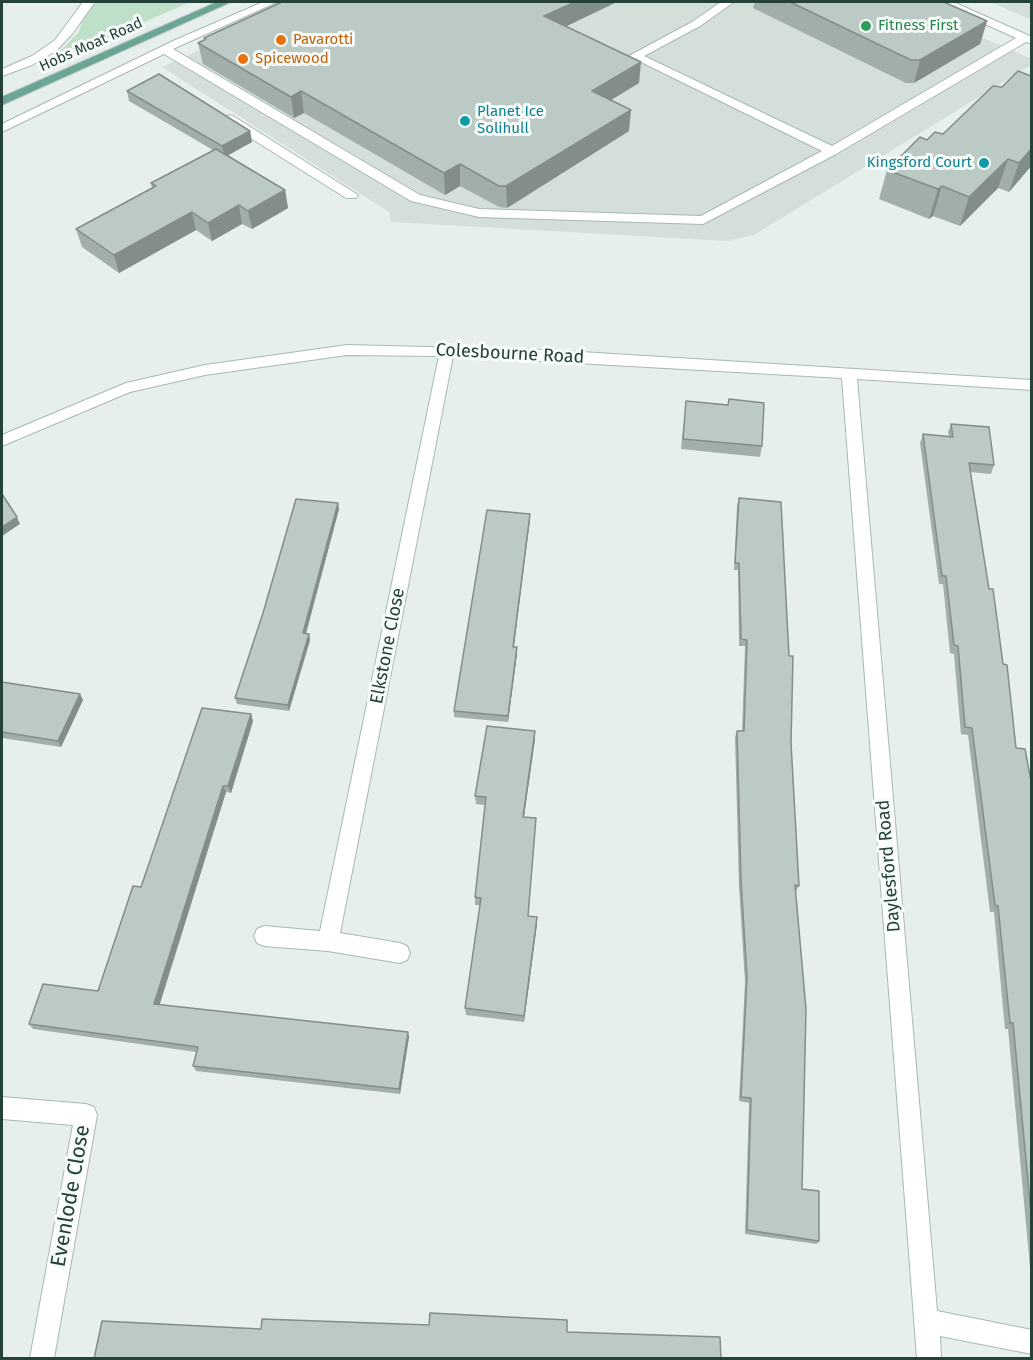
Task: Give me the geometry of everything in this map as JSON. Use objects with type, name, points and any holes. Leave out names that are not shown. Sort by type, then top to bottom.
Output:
[{"type":"main road","name":"Hobs Moat Road","points":[[2,101],[225,2]]},
{"type":"street","name":"Hobs Moat Road","points":[[2,73],[52,50],[67,34],[82,7],[89,2]]},
{"type":"street","points":[[2,128],[143,66],[171,46],[272,2]]},
{"type":"street","points":[[728,2],[696,24],[635,56],[832,151]]},
{"type":"street","points":[[945,2],[1028,40]]},
{"type":"street","points":[[158,32],[171,46],[416,198],[478,213],[703,220],[832,151],[1028,40]]},
{"type":"street","points":[[219,113],[351,195]]},
{"type":"street","name":"Colesbourne Road","points":[[2,441],[126,388],[205,370],[347,350],[447,351],[1032,385]]},
{"type":"street","name":"Elkstone Close","points":[[328,941],[447,351]]},
{"type":"street","name":"Daylesford Road","points":[[849,374],[929,1359]]},
{"type":"street","points":[[264,936],[328,941],[400,953]]},
{"type":"street","name":"Evenlode Close","points":[[2,1108],[86,1115],[42,1359]]},
{"type":"street","points":[[926,1321],[1032,1342]]},
{"type":"shaded area","points":[[307,2],[900,2],[1032,59],[1031,65],[754,235],[727,241],[391,222],[389,212],[162,67]]},
{"type":"shaded area","points":[[991,2],[1031,2],[1031,20]]},
{"type":"green space","points":[[97,2],[190,2],[58,60],[59,52],[78,33],[86,13]]},
{"type":"building","points":[[282,2],[575,2],[544,16],[641,62],[592,91],[631,110],[506,186],[499,186],[460,164],[444,173],[301,91],[291,97],[198,43],[206,39],[204,38]]},
{"type":"building","points":[[790,2],[944,2],[987,21],[920,60],[911,60]]},
{"type":"building","name":"Kingsford Court","points":[[1018,71],[1032,75],[1032,148],[1019,163],[1008,159],[969,197],[942,186],[938,189],[887,170],[920,137],[927,140],[935,132],[943,134],[993,86],[1002,87]]},
{"type":"building","points":[[159,74],[250,131],[222,146],[127,91]]},
{"type":"building","points":[[216,149],[285,190],[248,211],[239,205],[208,223],[192,212],[114,255],[76,229],[156,186],[151,183]]},
{"type":"building","points":[[729,399],[764,403],[762,446],[683,439],[686,401],[728,405]]},
{"type":"building","points":[[951,424],[989,427],[994,465],[969,463],[989,589],[993,589],[1003,664],[1007,665],[1016,748],[1025,749],[1032,787],[1032,1223],[1013,1023],[1010,1023],[998,906],[995,905],[972,728],[965,727],[958,646],[954,645],[946,576],[942,576],[923,434],[953,437]]},
{"type":"building","points":[[2,494],[17,517],[2,527]]},
{"type":"building","points":[[739,498],[781,502],[789,656],[793,656],[791,743],[799,886],[795,885],[806,1009],[802,1189],[819,1191],[819,1241],[747,1230],[751,1098],[741,1097],[747,977],[741,881],[737,731],[744,731],[747,640],[741,639],[739,563],[735,563]]},
{"type":"building","points":[[296,499],[338,503],[303,633],[309,634],[288,705],[235,698],[263,613]]},
{"type":"building","points":[[487,510],[530,514],[513,647],[517,647],[508,716],[454,711]]},
{"type":"building","points":[[2,682],[80,694],[58,741],[2,732]]},
{"type":"building","points":[[202,708],[251,714],[228,786],[223,786],[154,1004],[408,1032],[399,1089],[193,1066],[198,1047],[29,1024],[43,984],[98,991],[133,886],[141,887]]},
{"type":"building","points":[[487,726],[535,731],[523,817],[536,818],[528,916],[537,917],[524,1016],[465,1008],[481,898],[475,897],[486,797],[475,796]]},
{"type":"building","points":[[430,1313],[567,1320],[567,1332],[720,1337],[721,1359],[94,1359],[102,1321],[261,1329],[262,1319],[429,1325]]},
{"type":"place","name":"Fitness First","points":[[866,26]]},
{"type":"place","name":"Pavarotti","points":[[281,40]]},
{"type":"place","name":"Spicewood","points":[[243,59]]},
{"type":"place","name":"Planet Ice Solihull","points":[[465,121]]},
{"type":"place","name":"Kingsford Court","points":[[984,163]]}]
